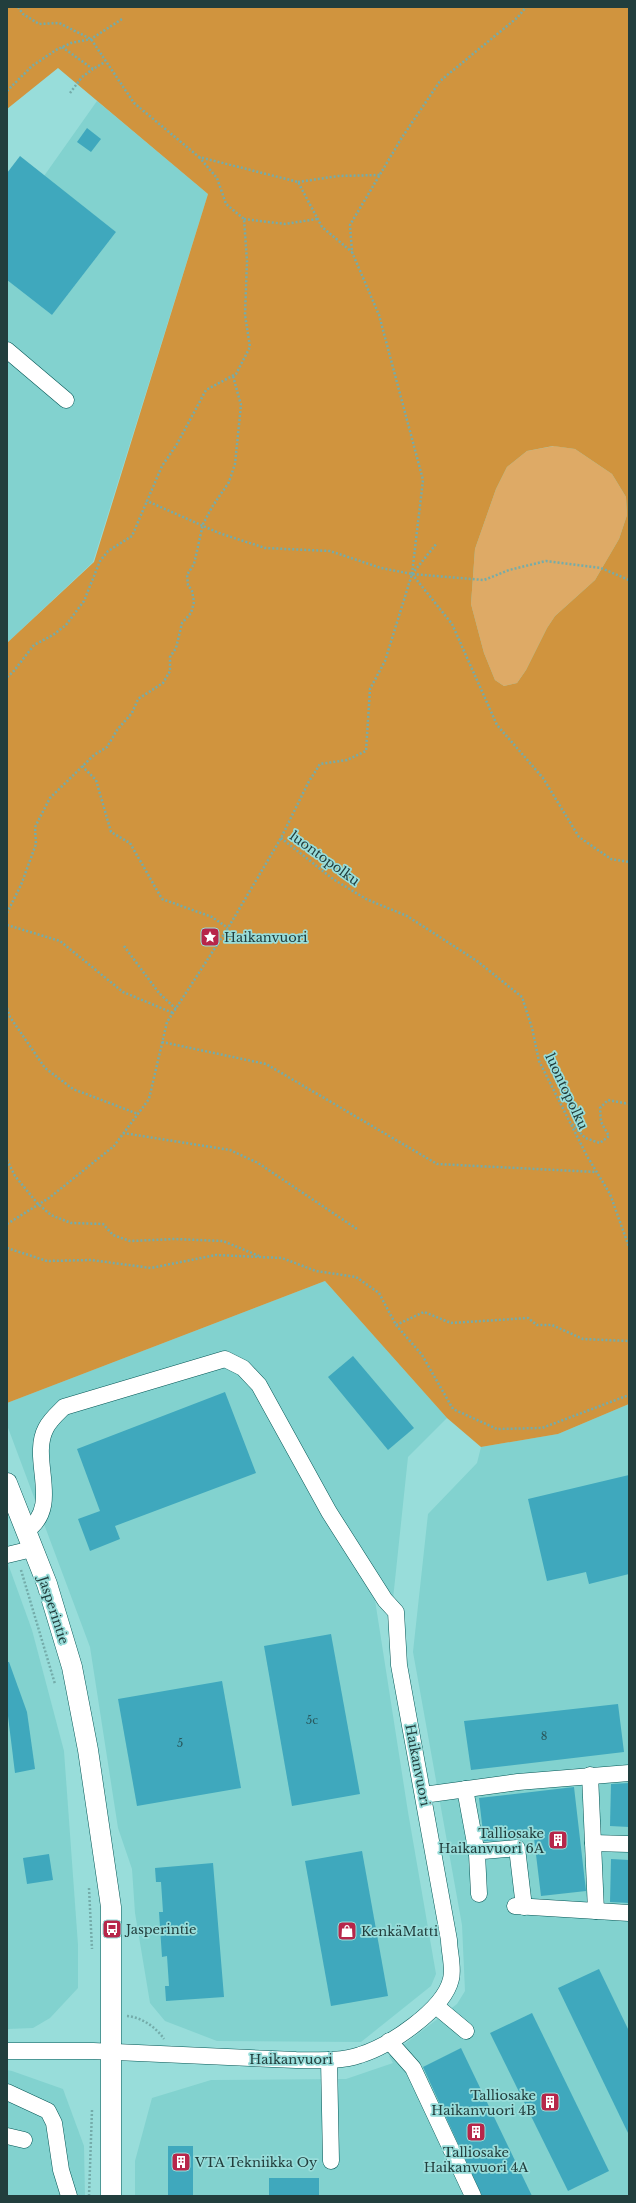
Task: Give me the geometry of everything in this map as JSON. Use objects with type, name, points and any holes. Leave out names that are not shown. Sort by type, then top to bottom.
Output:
[{"type":"main road","name":"Jasperintie","points":[[7,1483],[20,1546],[47,1584],[72,1668],[88,1750],[111,1907],[111,2196]]},
{"type":"street","points":[[7,350],[66,400]]},
{"type":"street","name":"Haikanvuori","points":[[7,2051],[112,2052],[175,2056],[329,2060],[360,2055],[389,2040],[436,2006],[446,1993],[452,1978],[449,1940],[399,1665],[396,1612],[385,1600],[329,1512],[259,1385],[243,1368],[225,1359],[64,1407],[46,1427],[41,1444],[44,1504],[35,1524],[20,1546]]},
{"type":"street","points":[[423,1795],[518,1782],[629,1773]]},
{"type":"street","points":[[590,1775],[596,1911]]},
{"type":"street","points":[[465,1789],[477,1854],[479,1894]]},
{"type":"street","points":[[593,1843],[629,1844]]},
{"type":"street","points":[[477,1854],[484,1851],[517,1848],[519,1906],[629,1913]]},
{"type":"street","points":[[436,2006],[466,2031]]},
{"type":"street","points":[[389,2040],[413,2068],[473,2196]]},
{"type":"street","points":[[329,2060],[331,2161]]},
{"type":"street","points":[[7,2092],[48,2110],[54,2123],[61,2170],[69,2196]]},
{"type":"street","points":[[7,2136],[24,2140]]},
{"type":"path","points":[[18,7],[24,14],[39,24],[59,23],[91,39],[105,62],[134,103],[199,157],[217,178],[226,204],[244,219],[285,224],[317,219]]},
{"type":"path","points":[[526,7],[518,17],[440,81],[401,139],[350,225],[352,252],[379,315],[423,480],[412,574],[452,624],[497,725],[543,778],[579,837],[611,859],[629,862]]},
{"type":"path","points":[[7,91],[32,66],[62,48],[91,39],[122,19]]},
{"type":"path","points":[[62,48],[93,69]]},
{"type":"path","points":[[70,93],[82,77],[105,62]]},
{"type":"path","points":[[199,157],[298,182],[338,176],[380,175]]},
{"type":"path","points":[[298,182],[322,228],[352,252]]},
{"type":"path","points":[[7,677],[13,672],[34,645],[53,635],[66,625],[84,601],[100,561],[108,551],[132,536],[162,466],[177,444],[206,390],[236,374],[250,347],[245,315],[247,261],[244,219]]},
{"type":"path","points":[[7,913],[21,885],[36,844],[35,827],[50,798],[94,755],[106,747],[117,730],[132,714],[138,699],[163,684],[170,671],[170,657],[176,648],[182,623],[191,613],[194,602],[192,591],[188,585],[187,575],[194,564],[203,524],[212,507],[229,482],[235,464],[241,405],[233,376]]},
{"type":"path","points":[[147,500],[203,524],[219,533],[265,548],[330,551],[381,568],[412,574],[484,580],[509,570],[546,560],[601,568],[629,580]]},
{"type":"path","points":[[412,574],[437,543]]},
{"type":"path","name":"luontopolku","points":[[412,574],[385,661],[370,689],[366,751],[347,760],[320,764],[308,783],[281,838],[333,879],[366,899],[408,916],[477,961],[522,997],[532,1028],[539,1061],[596,1172],[610,1194],[629,1247]]},
{"type":"path","points":[[82,766],[96,780],[111,832],[130,843],[162,899],[212,917],[228,928]]},
{"type":"path","points":[[7,1224],[38,1204],[114,1146],[149,1099],[167,1022],[228,928],[281,838]]},
{"type":"path","points":[[7,925],[60,941],[123,992],[173,1012]]},
{"type":"path","points":[[124,946],[159,993],[176,1009]]},
{"type":"path","points":[[7,1008],[10,1016],[45,1068],[73,1089],[138,1114]]},
{"type":"path","points":[[162,1042],[266,1064],[437,1164],[596,1172]]},
{"type":"path","points":[[570,1123],[585,1138],[600,1143],[609,1136],[601,1122],[600,1108],[608,1100],[629,1104]]},
{"type":"path","points":[[123,1133],[230,1150],[258,1163],[357,1229]]},
{"type":"path","points":[[7,1160],[15,1176],[38,1204],[51,1215],[71,1223],[103,1224],[113,1235],[130,1241],[175,1239],[223,1241],[262,1257]]},
{"type":"path","points":[[7,1248],[47,1261],[91,1260],[151,1268],[216,1255],[282,1258],[316,1271],[356,1277],[379,1293],[396,1325],[422,1355],[453,1409],[497,1429],[542,1428],[629,1395]]},
{"type":"path","points":[[396,1325],[424,1312],[450,1323],[528,1318],[537,1325],[552,1325],[583,1339],[629,1341]]},
{"type":"path","points":[[20,1546],[56,1685]]},
{"type":"path","points":[[88,1885],[92,1956]]},
{"type":"path","points":[[112,2016],[136,2017],[148,2023],[162,2036],[175,2056]]},
{"type":"path","points":[[89,2196],[92,2105]]},
{"type":"shaded area","points":[[7,7],[629,7],[629,1404],[558,1434],[481,1447],[447,1418],[325,1281],[7,1403],[7,643],[94,562],[208,194],[58,68],[7,109]],"holes":[[[553,446],[575,449],[612,474],[626,497],[627,515],[619,539],[595,580],[555,616],[547,628],[526,670],[517,683],[504,686],[495,680],[484,653],[471,604],[475,549],[496,489],[507,467],[527,451]]]},
{"type":"shaded area","points":[[97,101],[208,194],[93,562],[7,643],[7,280],[52,315],[116,232],[44,176]]},
{"type":"shaded area","points":[[554,446],[575,449],[612,474],[626,497],[627,515],[619,539],[595,580],[555,616],[547,628],[526,670],[517,683],[504,686],[495,680],[484,653],[471,604],[475,549],[496,489],[507,467],[527,451]]},
{"type":"shaded area","points":[[325,1281],[447,1418],[408,1457],[393,1599],[375,1600],[408,1812],[436,1974],[431,1986],[361,2042],[217,2041],[165,2021],[150,2003],[135,1913],[132,1869],[118,1828],[90,1647],[7,1425],[7,1403]]},
{"type":"shaded area","points":[[629,1404],[629,2196],[135,2196],[135,2161],[152,2098],[211,2080],[346,2079],[393,2063],[389,2056],[457,2004],[465,1991],[462,1925],[413,1652],[428,1514],[477,1463],[481,1447],[558,1434]]},
{"type":"shaded area","points":[[7,1561],[32,1630],[64,1751],[78,1945],[78,1988],[50,2018],[33,2028],[7,2029]]},
{"type":"shaded area","points":[[7,2070],[63,2089],[84,2146],[85,2196],[7,2196]]},
{"type":"building","points":[[87,128],[101,139],[91,152],[77,142]]},
{"type":"building","points":[[20,156],[116,232],[52,315],[7,280],[7,173]]},
{"type":"building","points":[[353,1356],[414,1428],[388,1450],[328,1377]]},
{"type":"building","points":[[225,1392],[256,1473],[115,1526],[120,1539],[90,1551],[78,1519],[100,1511],[77,1449]]},
{"type":"building","points":[[629,1475],[629,1574],[589,1584],[586,1572],[547,1581],[528,1499]]},
{"type":"building","points":[[331,1634],[360,1794],[292,1806],[264,1646]]},
{"type":"building","points":[[7,1662],[9,1662],[27,1712],[35,1769],[15,1773],[7,1708]]},
{"type":"building","points":[[222,1681],[241,1788],[137,1806],[118,1699]]},
{"type":"building","points":[[618,1704],[624,1752],[471,1770],[464,1721]]},
{"type":"building","points":[[629,1783],[629,1827],[610,1826],[611,1784]]},
{"type":"building","name":"Talliosake Haikanvuori 6A","points":[[574,1787],[586,1891],[541,1896],[534,1838],[484,1841],[479,1798]]},
{"type":"building","points":[[362,1851],[388,1996],[331,2006],[305,1861]]},
{"type":"building","points":[[49,1854],[53,1880],[27,1884],[23,1858]]},
{"type":"building","points":[[611,1859],[629,1860],[629,1903],[610,1902]]},
{"type":"building","points":[[213,1863],[224,1997],[166,2001],[165,1986],[169,1986],[167,1956],[162,1957],[159,1912],[163,1912],[161,1882],[156,1882],[155,1868]]},
{"type":"building","points":[[599,1969],[629,2031],[629,2135],[558,1988]]},
{"type":"building","name":"Talliosake Haikanvuori 4B","points":[[532,2013],[609,2171],[568,2191],[490,2033]]},
{"type":"building","name":"Talliosake Haikanvuori 4A","points":[[461,2048],[532,2196],[482,2196],[423,2067]]},
{"type":"building","points":[[168,2146],[193,2146],[193,2196],[168,2196]]},
{"type":"building","points":[[269,2178],[319,2178],[319,2196],[269,2196]]},
{"type":"place","name":"Haikanvuori","points":[[210,937]]},
{"type":"place","name":"Talliosake Haikanvuori 6A","points":[[558,1840]]},
{"type":"place","name":"Jasperintie","points":[[112,1929]]},
{"type":"place","name":"KenkäMatti","points":[[347,1931]]},
{"type":"place","name":"Talliosake Haikanvuori 4B","points":[[550,2102]]},
{"type":"place","name":"Talliosake Haikanvuori 4A","points":[[476,2132]]},
{"type":"place","name":"VTA Tekniikka Oy","points":[[181,2162]]}]
